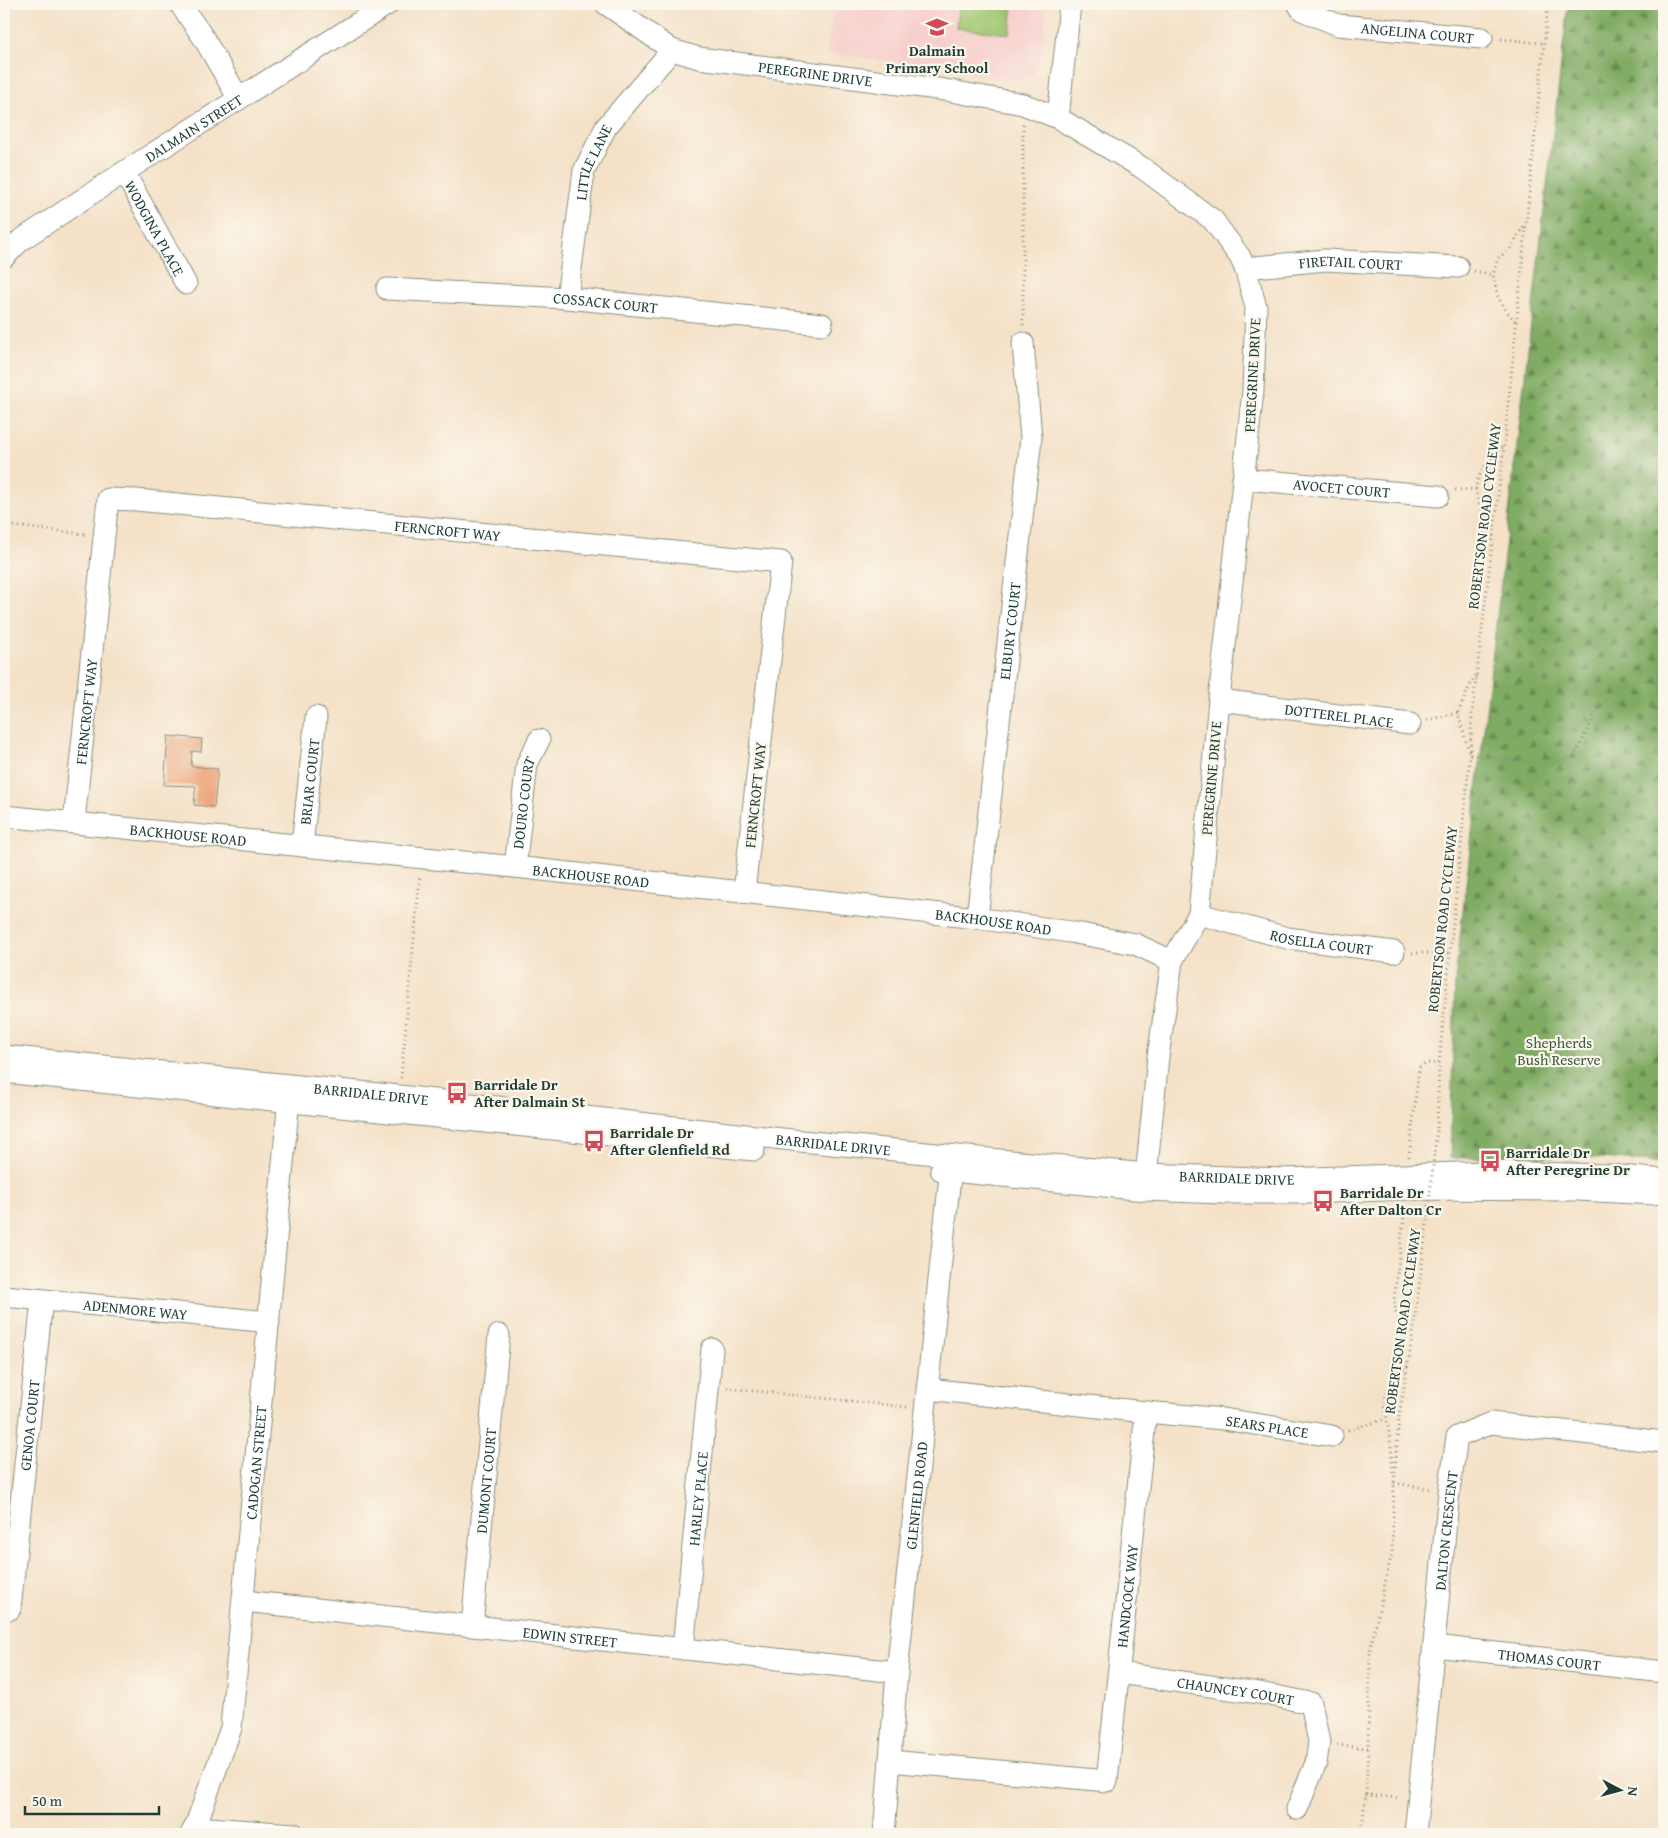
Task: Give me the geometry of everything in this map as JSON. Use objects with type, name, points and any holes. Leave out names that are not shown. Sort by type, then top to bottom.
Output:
[{"type":"street","points":[[180,4],[203,37],[239,99]]},
{"type":"street","name":"DALMAIN STREET","points":[[4,258],[21,240],[388,4]]},
{"type":"street","name":"PEREGRINE DRIVE","points":[[606,4],[672,50],[699,58],[945,90],[1023,104],[1058,118],[1141,167],[1213,220],[1240,257],[1256,306],[1254,391],[1219,700],[1198,914],[1172,961],[1158,1056],[1145,1182]]},
{"type":"street","points":[[1058,118],[1070,4]]},
{"type":"street","name":"ANGELINA COURT","points":[[1298,4],[1302,10],[1338,25],[1482,38]]},
{"type":"street","name":"LITTLE LANE","points":[[567,298],[584,171],[606,127],[672,50]]},
{"type":"street","name":"WODGINA PLACE","points":[[124,172],[186,284]]},
{"type":"street","name":"FIRETAIL COURT","points":[[1245,268],[1325,260],[1458,267]]},
{"type":"street","name":"COSSACK COURT","points":[[387,289],[567,298],[822,324]]},
{"type":"street","name":"ELBURY COURT","points":[[976,918],[1032,438],[1023,343]]},
{"type":"street","name":"AVOCET COURT","points":[[1243,478],[1438,496]]},
{"type":"street","name":"FERNCROFT WAY","points":[[74,822],[108,499],[127,499],[782,562],[744,892]]},
{"type":"street","name":"DOTTEREL PLACE","points":[[1219,700],[1410,724]]},
{"type":"street","name":"BRIAR COURT","points":[[302,846],[316,717]]},
{"type":"street","name":"DOURO COURT","points":[[515,868],[527,764],[539,740]]},
{"type":"street","name":"BACKHOUSE ROAD","points":[[4,816],[421,858],[976,918],[1135,944],[1172,961]]},
{"type":"street","name":"ROSELLA COURT","points":[[1198,914],[1287,938],[1394,952]]},
{"type":"street","name":"BARRIDALE DRIVE","points":[[4,1056],[290,1093],[951,1164],[1145,1182],[1222,1193],[1307,1193],[1406,1189],[1578,1190],[1664,1194]]},
{"type":"street","name":"BARRIDALE DRIVE","points":[[4,1072],[290,1093],[399,1096],[951,1164]]},
{"type":"street","name":"CADOGAN STREET","points":[[193,1831],[232,1728],[290,1093]]},
{"type":"street","name":"GLENFIELD ROAD","points":[[884,1834],[897,1672],[951,1164]]},
{"type":"street","name":"BARRIDALE DRIVE","points":[[1145,1182],[1488,1172],[1609,1175],[1664,1180]]},
{"type":"street","name":"ADENMORE WAY","points":[[4,1296],[269,1322]]},
{"type":"street","name":"GENOA COURT","points":[[10,1609],[42,1300]]},
{"type":"street","name":"DUMONT COURT","points":[[472,1626],[499,1336]]},
{"type":"street","name":"HARLEY PLACE","points":[[683,1649],[712,1349]]},
{"type":"street","points":[[926,1399],[1146,1412]]},
{"type":"street","name":"SEARS PLACE","points":[[1146,1412],[1222,1419],[1332,1436]]},
{"type":"street","name":"HANDCOCK WAY","points":[[890,1761],[1107,1781],[1146,1412]]},
{"type":"street","name":"DALTON CRESCENT","points":[[1415,1834],[1449,1492],[1457,1437],[1491,1423],[1664,1442]]},
{"type":"street","name":"EDWIN STREET","points":[[243,1601],[897,1672]]},
{"type":"street","name":"THOMAS COURT","points":[[1435,1646],[1664,1672]]},
{"type":"street","name":"CHAUNCEY COURT","points":[[1119,1673],[1259,1693],[1311,1703],[1319,1742],[1316,1763],[1297,1809]]},
{"type":"street","points":[[193,1831],[294,1834]]},
{"type":"path","name":"ROBERTSON ROAD CYCLEWAY","points":[[1361,1834],[1366,1795],[1370,1650],[1392,1552],[1399,1416],[1414,1328],[1437,1128],[1439,1063],[1470,755],[1472,712],[1504,447],[1542,43],[1548,4]]},
{"type":"path","name":"ANGELINA COURT","points":[[1482,38],[1542,43]]},
{"type":"path","points":[[1023,104],[1023,343]]},
{"type":"path","points":[[1515,321],[1498,297],[1493,275],[1498,258],[1510,249],[1526,222]]},
{"type":"path","points":[[1493,537],[1476,489],[1482,471],[1494,455],[1504,447]]},
{"type":"path","points":[[4,525],[104,536]]},
{"type":"path","points":[[1476,675],[1458,713],[1470,755],[1546,765],[1574,757],[1598,709],[1622,683],[1664,678]]},
{"type":"path","name":"DOTTEREL PLACE","points":[[1410,724],[1458,713]]},
{"type":"path","points":[[399,1096],[421,858]]},
{"type":"path","name":"ROSELLA COURT","points":[[1394,952],[1449,953]]},
{"type":"path","points":[[1409,1159],[1419,1068],[1427,1063],[1439,1063]]},
{"type":"path","points":[[1406,1200],[1394,1300],[1396,1314],[1414,1328]]},
{"type":"path","points":[[1408,1366],[1393,1377],[1384,1401],[1391,1446],[1394,1484],[1449,1492]]},
{"type":"path","points":[[709,1386],[926,1399]]},
{"type":"path","points":[[1332,1436],[1386,1419]]},
{"type":"path","points":[[1319,1742],[1368,1748]]},
{"type":"path","points":[[1366,1795],[1419,1799]]},
{"type":"shaded area","name":"Dalmain Primary School","points":[[834,4],[1047,4],[1042,50],[1034,75],[1017,79],[933,66],[826,54]]},
{"type":"green space","points":[[959,4],[1013,4],[1010,34],[956,28]]},
{"type":"green space","name":"Shepherds Bush Reserve","points":[[1568,4],[1664,4],[1664,1163],[1587,1157],[1450,1158],[1455,980]]},
{"type":"building","points":[[168,736],[202,739],[201,752],[192,751],[191,766],[218,769],[214,807],[194,805],[196,786],[164,785]]},
{"type":"place","name":"Dalmain Primary School","points":[[937,27]]},
{"type":"place","name":"Barridale Dr After Dalmain St","points":[[457,1093]]},
{"type":"place","name":"Barridale Dr After Glenfield Rd","points":[[594,1141]]},
{"type":"place","name":"Barridale Dr After Peregrine Dr","points":[[1490,1161]]},
{"type":"place","name":"Barridale Dr After Dalton Cr","points":[[1323,1201]]}]
